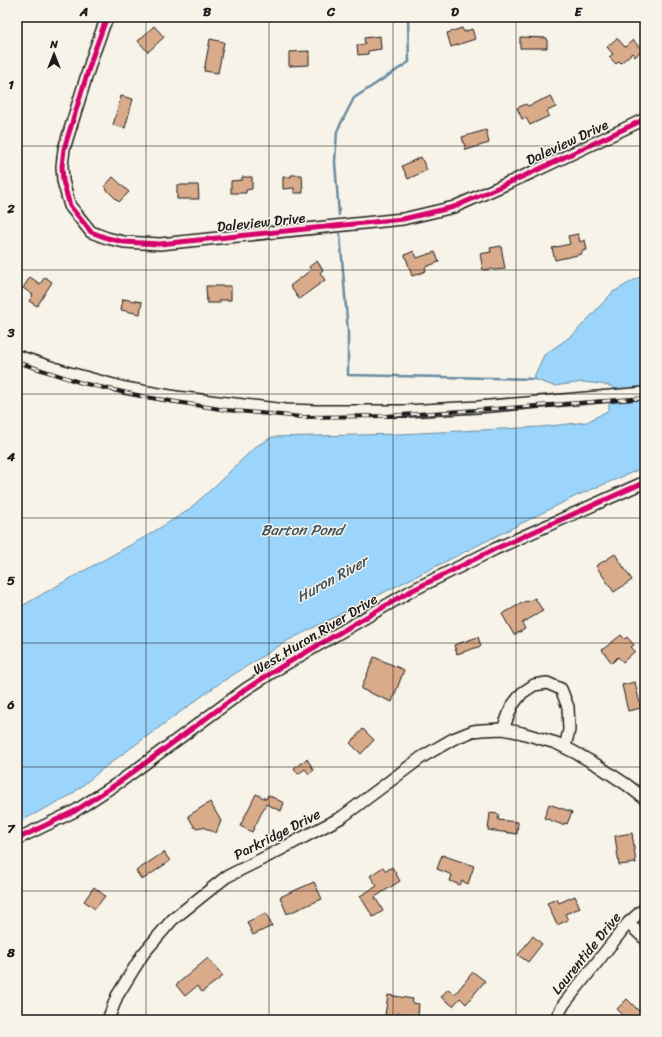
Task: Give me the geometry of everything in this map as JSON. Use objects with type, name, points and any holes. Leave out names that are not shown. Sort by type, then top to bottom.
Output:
[{"type":"street","name":"Daleview Drive","points":[[108,17],[93,55],[64,149],[62,166],[63,181],[70,206],[92,232],[107,238],[124,242],[160,244],[403,219],[454,207],[533,172],[645,119]]},
{"type":"street","points":[[17,356],[66,372],[125,388],[176,397],[286,410],[406,411],[478,407],[645,393]]},
{"type":"street","name":"West Huron River Drive","points":[[17,839],[75,811],[121,781],[246,689],[411,590],[495,549],[645,482]]},
{"type":"street","points":[[504,729],[512,706],[522,692],[534,685],[547,683],[560,689],[568,707],[569,730],[566,747]]},
{"type":"street","name":"Parkridge Drive","points":[[108,1020],[118,996],[142,954],[172,920],[226,877],[342,817],[422,757],[453,739],[473,731],[504,729],[556,743],[566,747],[628,784],[645,798]]},
{"type":"street","name":"Laurentide Drive","points":[[555,1020],[564,1004],[628,923],[645,908]]},
{"type":"street","points":[[628,923],[645,939]]},
{"type":"water","name":"Barton Pond","points":[[645,274],[645,467],[576,496],[287,641],[220,683],[105,767],[71,795],[17,823],[17,609],[145,537],[187,511],[255,447],[272,437],[400,434],[541,427],[587,422],[609,410],[614,387],[583,382],[554,386],[533,379],[544,355],[574,334],[613,292]]},
{"type":"building","points":[[154,26],[164,37],[148,52],[138,41]]},
{"type":"building","points":[[462,28],[464,32],[472,29],[475,39],[451,47],[447,33]]},
{"type":"building","points":[[380,36],[381,49],[368,51],[368,54],[358,55],[357,45],[365,44],[364,38]]},
{"type":"building","points":[[520,37],[547,38],[547,48],[520,48]]},
{"type":"building","points":[[617,38],[625,47],[633,40],[642,50],[635,57],[632,53],[621,63],[619,61],[616,64],[609,57],[613,54],[607,47]]},
{"type":"building","points":[[210,39],[224,42],[218,73],[204,71]]},
{"type":"building","points":[[309,51],[309,65],[289,66],[289,52]]},
{"type":"building","points":[[121,96],[133,99],[125,128],[113,125]]},
{"type":"building","points":[[551,96],[556,107],[547,111],[549,116],[530,125],[526,118],[522,119],[517,108],[526,104],[528,106]]},
{"type":"building","points":[[486,130],[489,143],[466,150],[462,137]]},
{"type":"building","points":[[421,157],[427,170],[408,179],[402,166]]},
{"type":"building","points":[[291,175],[302,175],[303,193],[294,193],[294,188],[283,189],[283,177],[291,177]]},
{"type":"building","points":[[113,177],[129,192],[119,202],[104,187]]},
{"type":"building","points":[[242,177],[252,177],[252,189],[246,190],[246,193],[231,193],[231,181],[242,180]]},
{"type":"building","points":[[177,185],[198,185],[199,199],[177,199]]},
{"type":"building","points":[[578,234],[580,242],[585,240],[587,250],[582,251],[582,254],[555,260],[552,248],[570,244],[568,236]]},
{"type":"building","points":[[501,246],[505,269],[483,270],[480,254],[491,252],[490,248]]},
{"type":"building","points":[[414,251],[417,258],[435,252],[439,262],[425,267],[426,271],[412,276],[405,255]]},
{"type":"building","points":[[317,261],[323,270],[320,273],[325,280],[299,299],[290,286],[311,270],[309,267]]},
{"type":"building","points":[[30,277],[40,284],[45,277],[52,282],[37,306],[29,301],[33,295],[23,288]]},
{"type":"building","points":[[206,286],[231,286],[231,300],[220,300],[220,303],[207,303]]},
{"type":"building","points":[[123,299],[142,302],[140,314],[121,310]]},
{"type":"building","points":[[615,554],[632,580],[614,592],[596,566]]},
{"type":"building","points":[[535,598],[543,611],[522,623],[525,629],[514,635],[502,614],[526,601],[527,602]]},
{"type":"building","points":[[621,635],[625,639],[627,637],[634,645],[631,647],[635,651],[623,662],[618,657],[612,663],[602,650]]},
{"type":"building","points":[[478,637],[481,646],[457,654],[454,645]]},
{"type":"building","points":[[374,657],[404,670],[392,702],[361,689]]},
{"type":"building","points":[[635,682],[641,708],[628,711],[622,685]]},
{"type":"building","points":[[363,729],[374,740],[361,754],[350,743]]},
{"type":"building","points":[[307,759],[314,770],[309,774],[305,769],[298,774],[294,768]]},
{"type":"building","points":[[256,794],[266,799],[268,795],[284,803],[281,811],[266,804],[252,832],[240,826]]},
{"type":"building","points":[[210,802],[221,821],[216,833],[203,827],[195,828],[188,816]]},
{"type":"building","points":[[549,804],[572,812],[567,824],[564,823],[563,825],[544,818]]},
{"type":"building","points":[[490,813],[499,814],[498,820],[518,822],[517,834],[488,830]]},
{"type":"building","points":[[632,833],[636,863],[619,865],[615,836]]},
{"type":"building","points":[[164,852],[170,861],[142,880],[136,871]]},
{"type":"building","points":[[442,855],[474,866],[468,884],[462,881],[460,885],[450,881],[452,875],[437,869]]},
{"type":"building","points":[[383,867],[386,871],[392,867],[400,881],[375,897],[383,911],[373,917],[360,896],[377,886],[370,876]]},
{"type":"building","points":[[314,882],[322,899],[287,914],[280,897]]},
{"type":"building","points":[[94,887],[105,896],[95,909],[84,901]]},
{"type":"building","points":[[575,896],[580,908],[565,914],[568,920],[557,925],[547,903],[557,899],[559,903]]},
{"type":"building","points":[[266,913],[272,926],[253,935],[247,922]]},
{"type":"building","points":[[533,936],[542,944],[528,962],[518,955]]},
{"type":"building","points":[[208,958],[223,976],[202,992],[197,986],[185,996],[176,985]]},
{"type":"building","points":[[473,972],[485,981],[466,1004],[460,998],[453,1006],[441,997],[448,989],[455,994]]},
{"type":"building","points":[[388,995],[413,999],[412,1003],[419,1004],[418,1016],[398,1013],[397,1017],[385,1015]]},
{"type":"building","points":[[627,999],[645,1017],[645,1020],[628,1020],[617,1009]]},
{"type":"waterway","points":[[339,215],[335,162],[337,131],[354,98],[409,62],[408,17]]},
{"type":"waterway","points":[[340,234],[348,332],[348,375],[534,379]]},
{"type":"railway","points":[[17,362],[82,383],[146,397],[226,410],[302,417],[385,416],[645,398]]},
{"type":"cycle path","points":[[108,17],[93,55],[64,149],[62,166],[63,181],[70,206],[91,232],[124,242],[160,244],[403,219],[454,207],[533,172],[645,119]]},
{"type":"cycle path","points":[[17,839],[75,811],[121,781],[246,689],[279,668],[411,591],[495,549],[645,482]]},
{"type":"water label","name":"Huron River","points":[[332,579]]}]
